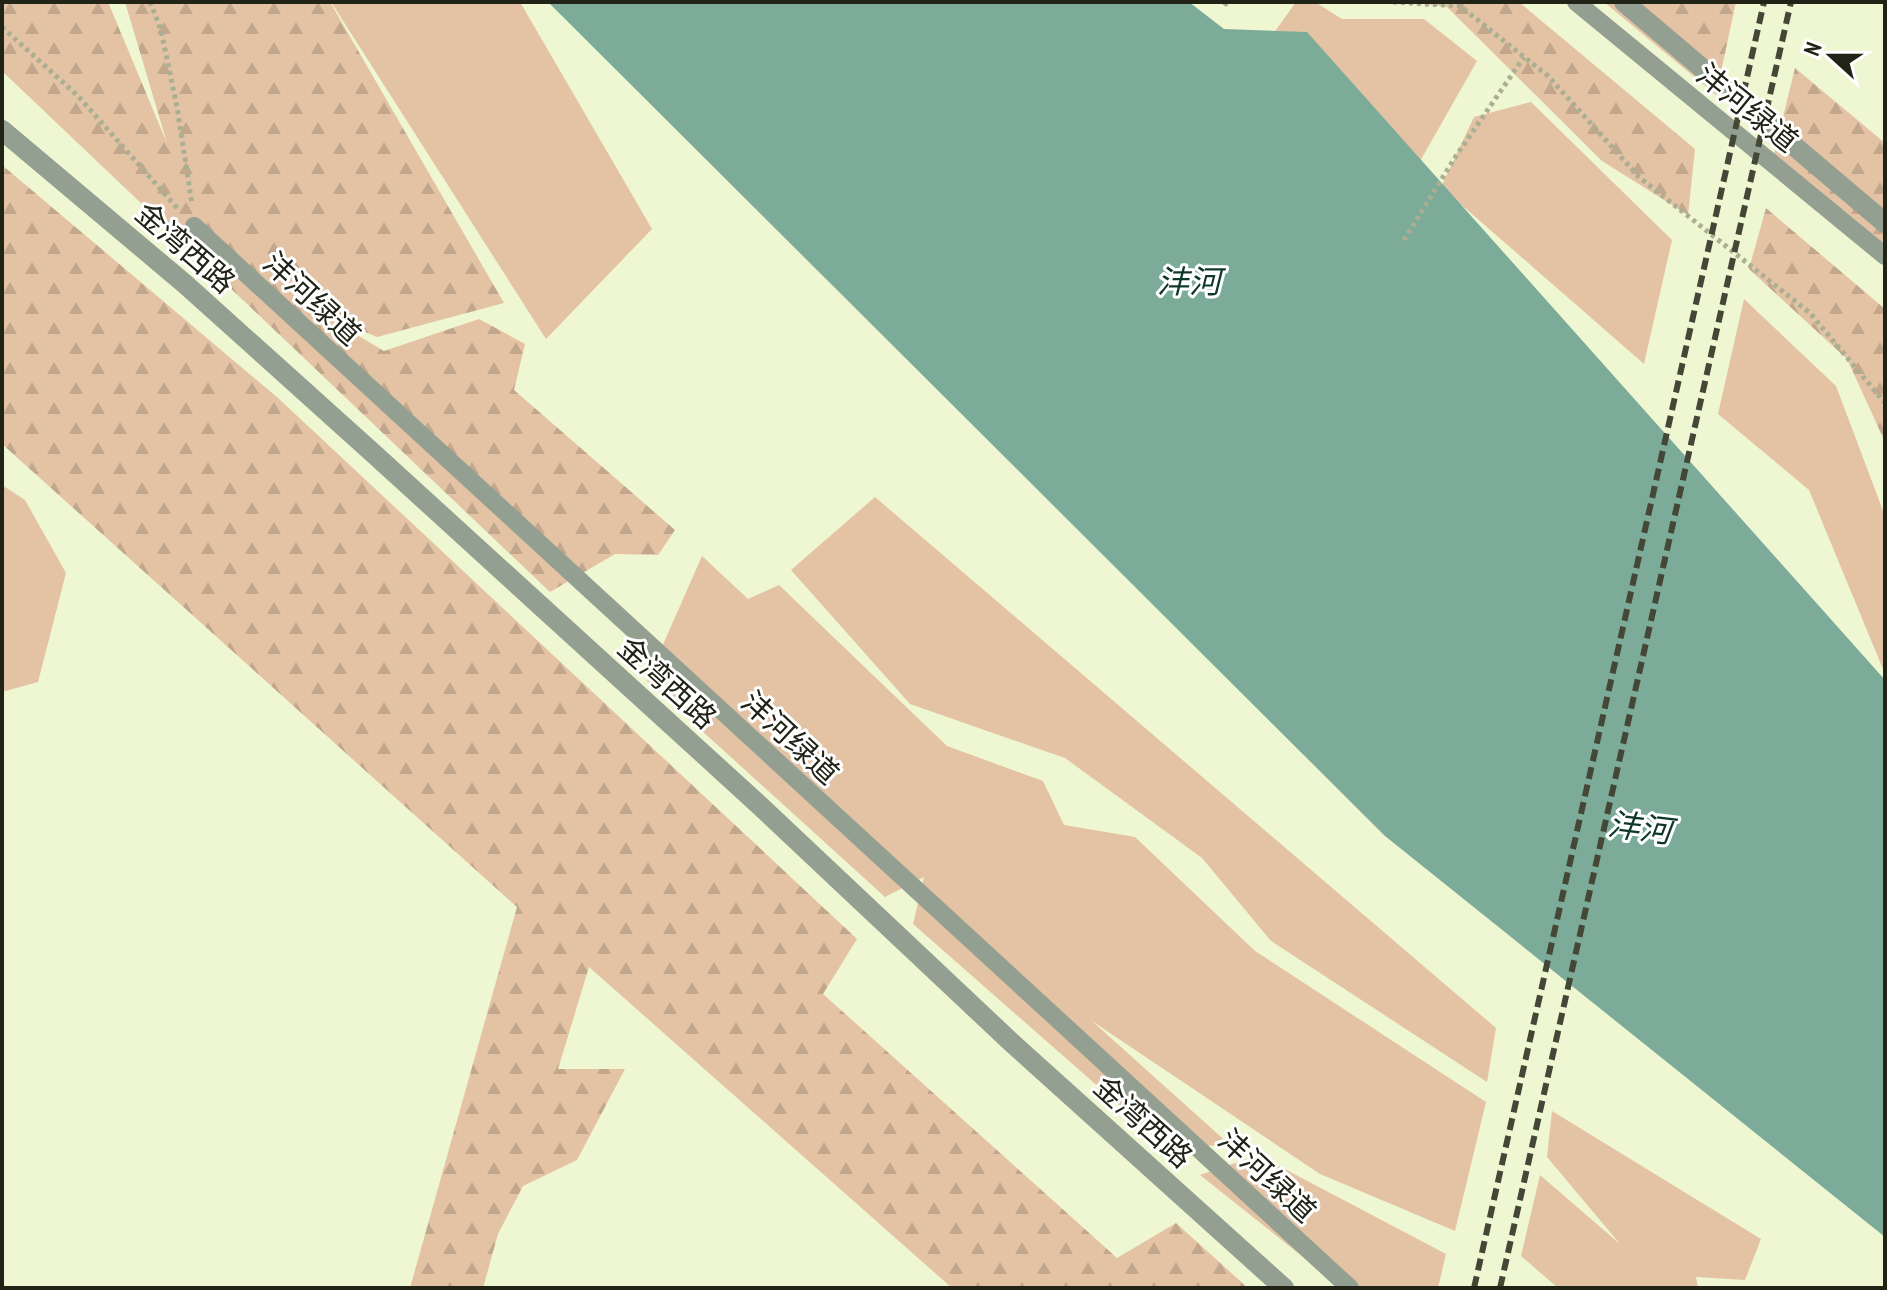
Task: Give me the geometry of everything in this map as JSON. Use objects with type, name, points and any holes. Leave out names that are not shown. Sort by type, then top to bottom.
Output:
[{"type":"street","points":[[1624,2],[1885,223]]},
{"type":"street","name":"金湾西路","points":[[2,130],[185,284],[339,422],[757,803],[1012,1043],[1284,1288]]},
{"type":"lane","name":"沣河绿道","points":[[1576,2],[1885,256]]},
{"type":"lane","name":"沣河绿道","points":[[194,226],[1350,1288]]},
{"type":"path","points":[[150,2],[161,30],[177,107],[194,226]]},
{"type":"path","points":[[1393,2],[1460,6],[1548,76],[1639,177],[1810,313],[1885,403]]},
{"type":"path","points":[[2,27],[78,96],[194,226]]},
{"type":"path","points":[[1404,240],[1456,156],[1524,57]]},
{"type":"green space","points":[[2,2],[108,2],[167,143],[125,2],[330,2],[504,303],[377,337],[317,311],[384,351],[479,319],[525,344],[514,390],[675,530],[658,555],[615,554],[550,592],[2,71]]},
{"type":"green space","points":[[331,2],[520,2],[652,229],[546,339]]},
{"type":"green space","points":[[1296,2],[1315,2],[1342,19],[1424,19],[1477,61],[1419,163],[1273,34]]},
{"type":"green space","points":[[1410,2],[1519,2],[1695,149],[1688,215],[1602,161],[1447,7]]},
{"type":"green space","points":[[1604,2],[1736,2],[1716,95]]},
{"type":"green space","points":[[1795,68],[1885,143],[1885,250],[1774,154]]},
{"type":"green space","points":[[1531,102],[1672,240],[1644,364],[1441,187],[1474,117]]},
{"type":"green space","points":[[2,165],[278,398],[857,939],[823,994],[1117,1258],[1176,1223],[1248,1288],[952,1288],[589,967],[558,1069],[625,1069],[577,1160],[523,1186],[498,1234],[483,1288],[410,1288],[517,907],[2,444]]},
{"type":"green space","points":[[1766,208],[1885,309],[1885,442],[1847,359],[1749,269]]},
{"type":"green space","points":[[1744,299],[1836,386],[1885,516],[1885,674],[1809,490],[1718,414]]},
{"type":"green space","points":[[2,485],[25,500],[66,573],[38,682],[2,692]]},
{"type":"green space","points":[[875,497],[1496,1028],[1487,1082],[1271,941],[1202,858],[1065,758],[910,704],[791,570]]},
{"type":"green space","points":[[702,556],[748,599],[779,585],[947,746],[1043,781],[1064,825],[1135,837],[1255,951],[1486,1102],[1455,1231],[1320,1174],[1092,1021],[1230,1145],[1167,1147],[913,924],[924,877],[885,897],[647,681]]},
{"type":"green space","points":[[1552,1111],[1761,1239],[1745,1280],[1696,1277],[1698,1288],[1558,1288],[1521,1256],[1540,1175],[1620,1244],[1547,1157]]},
{"type":"green space","points":[[1258,1155],[1446,1254],[1438,1288],[1342,1288],[1200,1175]]},
{"type":"water","name":"沣河","points":[[548,2],[1189,2],[1224,29],[1307,32],[1885,680],[1885,1237],[1385,836]]},
{"type":"railway","points":[[1474,1288],[1764,2]]},
{"type":"railway","points":[[1500,1288],[1791,2]]}]
